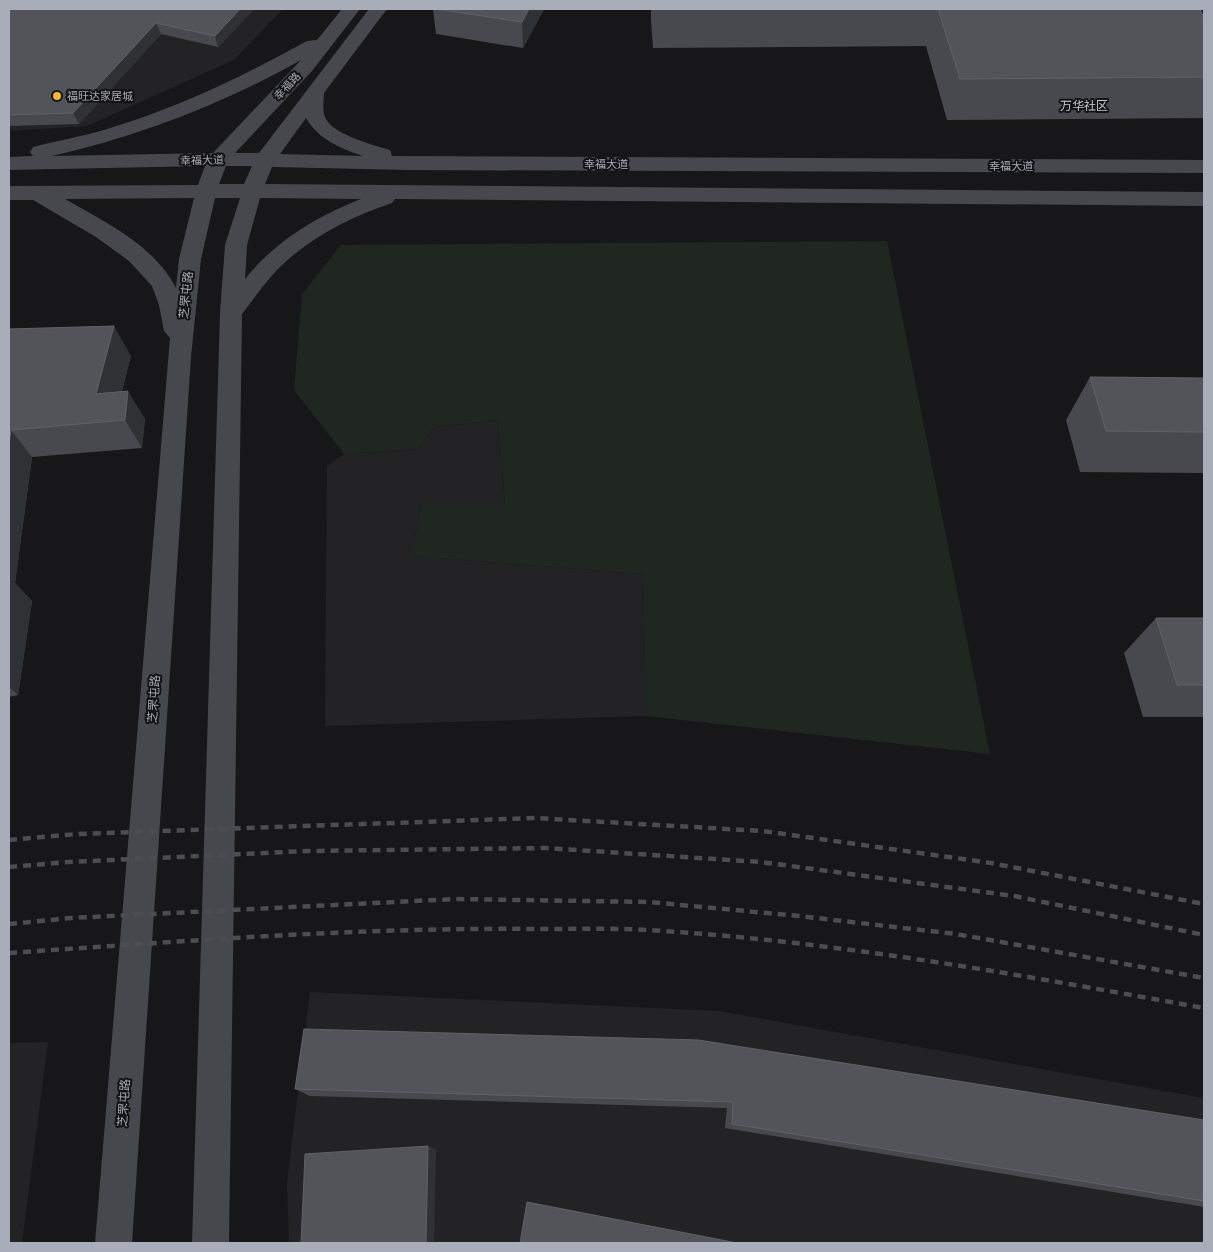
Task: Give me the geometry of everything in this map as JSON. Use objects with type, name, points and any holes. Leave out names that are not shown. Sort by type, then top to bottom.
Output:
[{"type":"main road","name":"幸福路","points":[[218,159],[305,67],[351,9]]},
{"type":"main road","name":"幸福路","points":[[265,160],[378,9]]},
{"type":"main road","points":[[9,158],[108,135],[148,121],[235,87],[282,64],[330,36]]},
{"type":"main road","points":[[314,93],[315,118],[329,134],[355,147],[409,163]]},
{"type":"main road","name":"幸福大道","points":[[9,164],[218,159],[409,163],[1204,167]]},
{"type":"main road","name":"芝罘屯路","points":[[113,1243],[179,357],[190,259],[206,191],[218,159]]},
{"type":"main road","points":[[210,1243],[231,313],[236,245],[252,191],[265,160]]},
{"type":"main road","points":[[9,193],[252,191],[1204,199]]},
{"type":"main road","points":[[36,192],[100,230],[144,261],[160,280],[172,305],[179,357]]},
{"type":"main road","points":[[231,313],[279,255],[320,228],[359,206],[406,192]]},
{"type":"shaded area","name":"福旺达家居城","points":[[62,9],[283,9],[234,60],[87,126],[9,131],[9,59]]},
{"type":"shaded area","points":[[887,241],[990,754],[646,716],[643,574],[411,556],[422,504],[505,504],[498,420],[434,427],[419,449],[344,454],[294,390],[302,294],[341,245]]},
{"type":"shaded area","points":[[498,420],[505,505],[422,504],[411,556],[643,574],[646,716],[325,726],[327,466],[344,454],[419,449],[434,427]]},
{"type":"shaded area","points":[[310,992],[719,1011],[1204,1098],[1204,1243],[289,1243],[287,1183]]},
{"type":"shaded area","points":[[48,1042],[22,1243],[9,1243],[9,1043]]},
{"type":"building","name":"福旺达家居城","points":[[9,9],[240,9],[215,36],[156,23],[73,113],[9,115]]},
{"type":"building","points":[[437,9],[529,9],[522,22]]},
{"type":"building","points":[[938,9],[1200,9],[1204,18],[1204,77],[960,79]]},
{"type":"building","points":[[114,326],[96,394],[128,391],[125,420],[11,430],[9,443],[9,329]]},
{"type":"building","points":[[1090,377],[1204,378],[1204,432],[1106,431]]},
{"type":"building","points":[[1156,618],[1204,618],[1204,685],[1177,685]]},
{"type":"building","points":[[304,1029],[698,1040],[1204,1120],[1204,1201],[732,1124],[733,1102],[295,1089]]},
{"type":"building","points":[[428,1146],[426,1243],[301,1243],[305,1154]]},
{"type":"building","points":[[527,1202],[737,1243],[520,1243]]},
{"type":"railway","points":[[9,840],[77,834],[534,818],[763,831],[991,863],[1204,904]]},
{"type":"railway","points":[[9,867],[69,862],[307,851],[545,848],[761,862],[1014,896],[1204,935]]},
{"type":"railway","points":[[9,924],[71,918],[455,899],[649,902],[799,916],[956,934],[1204,978]]},
{"type":"railway","points":[[9,953],[407,930],[648,930],[718,935],[858,951],[1066,983],[1204,1008]]},
{"type":"place","name":"福旺达家居城","points":[[57,96]]},
{"type":"district","name":"万华社区","points":[[1084,106]]}]
